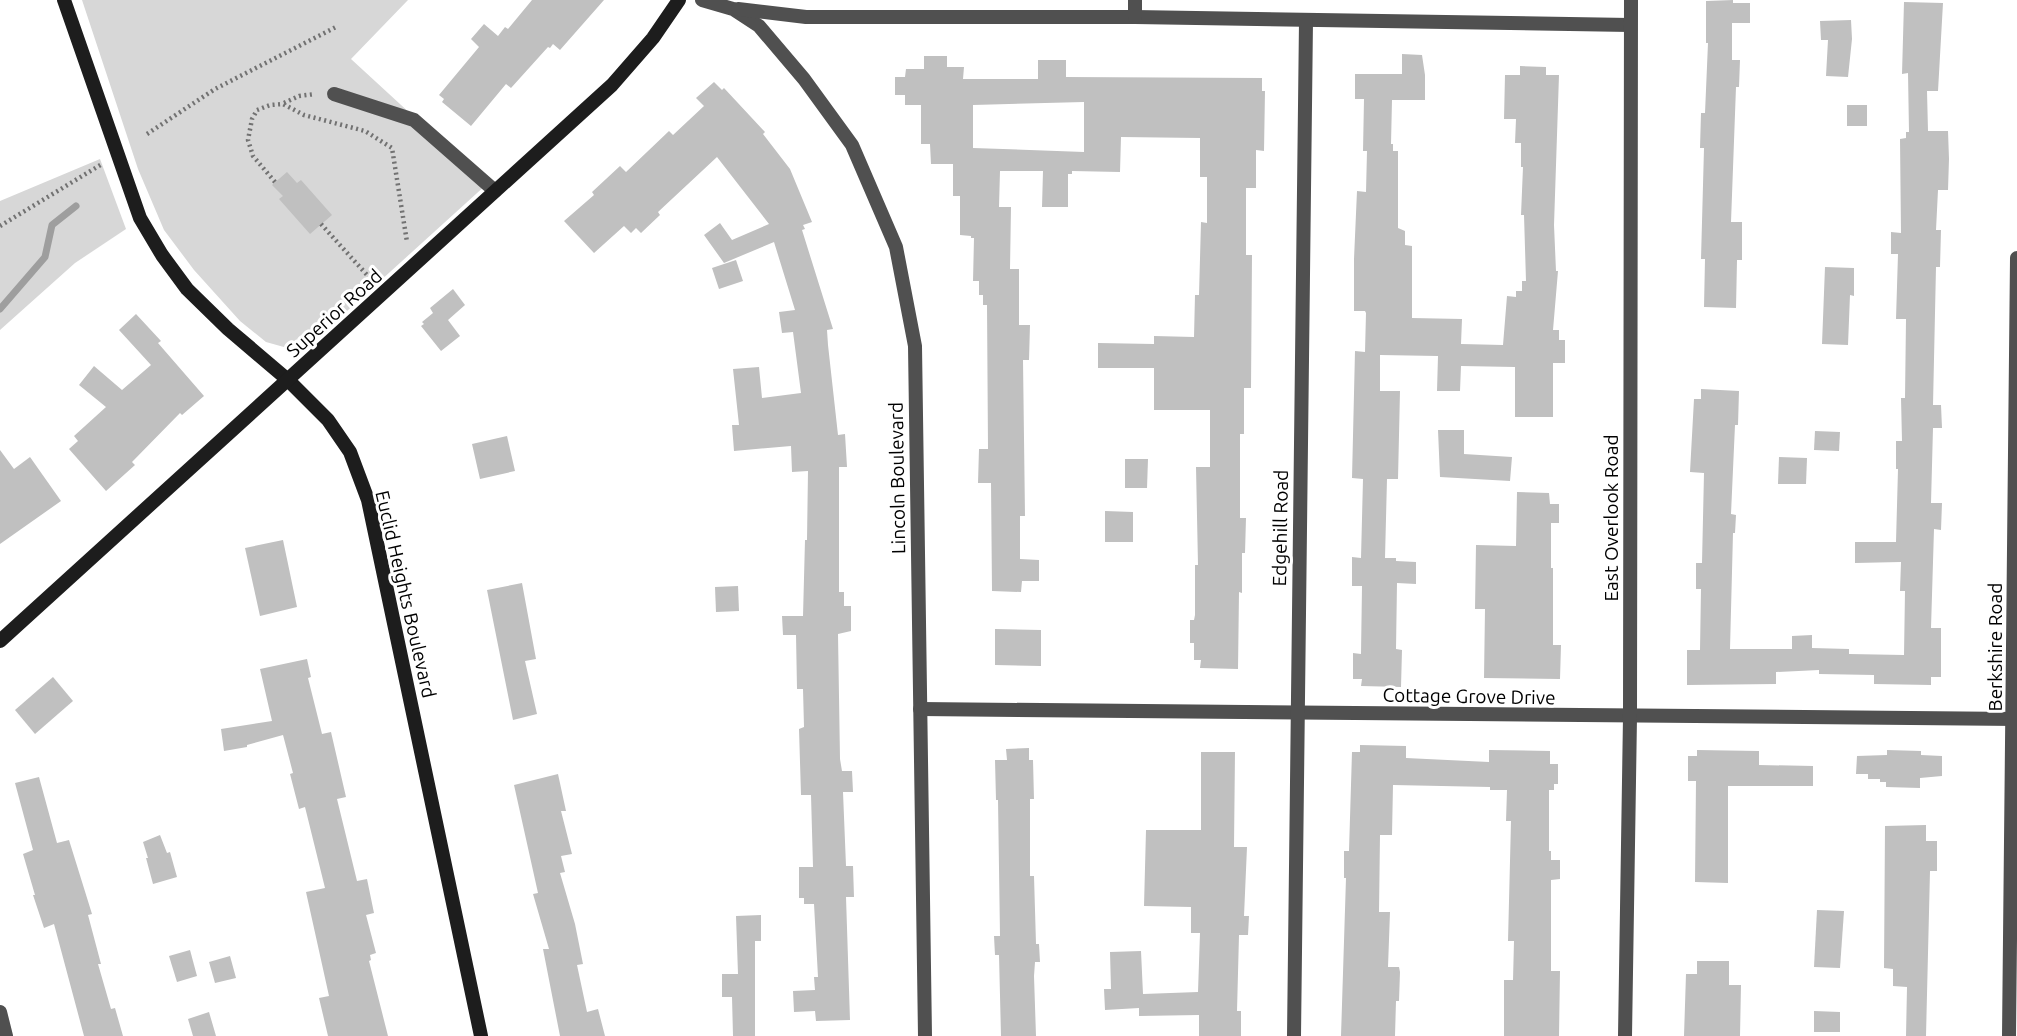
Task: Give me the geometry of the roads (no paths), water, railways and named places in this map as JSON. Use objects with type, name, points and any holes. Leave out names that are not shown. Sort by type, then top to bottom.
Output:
[{"type":"street","name":"Euclid Heights Boulevard","points":[[64,0],[140,218],[187,289],[288,380],[328,420],[350,452],[368,500],[481,1036]]},
{"type":"street","name":"Superior Road","points":[[0,641],[612,85],[653,38],[679,0]]},
{"type":"street","name":"Lincoln Boulevard","points":[[702,0],[733,9],[759,26],[779,46],[852,145],[896,247],[915,346],[925,1036]]},
{"type":"street","points":[[1135,0],[1135,18]]},
{"type":"street","name":"East Overlook Road","points":[[1625,1036],[1630,717],[1630,0]]},
{"type":"street","points":[[733,9],[806,18],[1135,18],[1630,25]]},
{"type":"street","name":"Edgehill Road","points":[[1294,1036],[1306,21]]},
{"type":"street","points":[[334,94],[414,120],[495,191]]},
{"type":"street","name":"Berkshire Road","points":[[2009,1036],[2015,719],[2017,258]]},
{"type":"street","name":"Cottage Grove Drive","points":[[920,709],[2015,719]]},
{"type":"street","points":[[0,1012],[6,1036]]},
{"type":"waterway","points":[[0,309],[45,257],[52,225],[76,206]]}]
